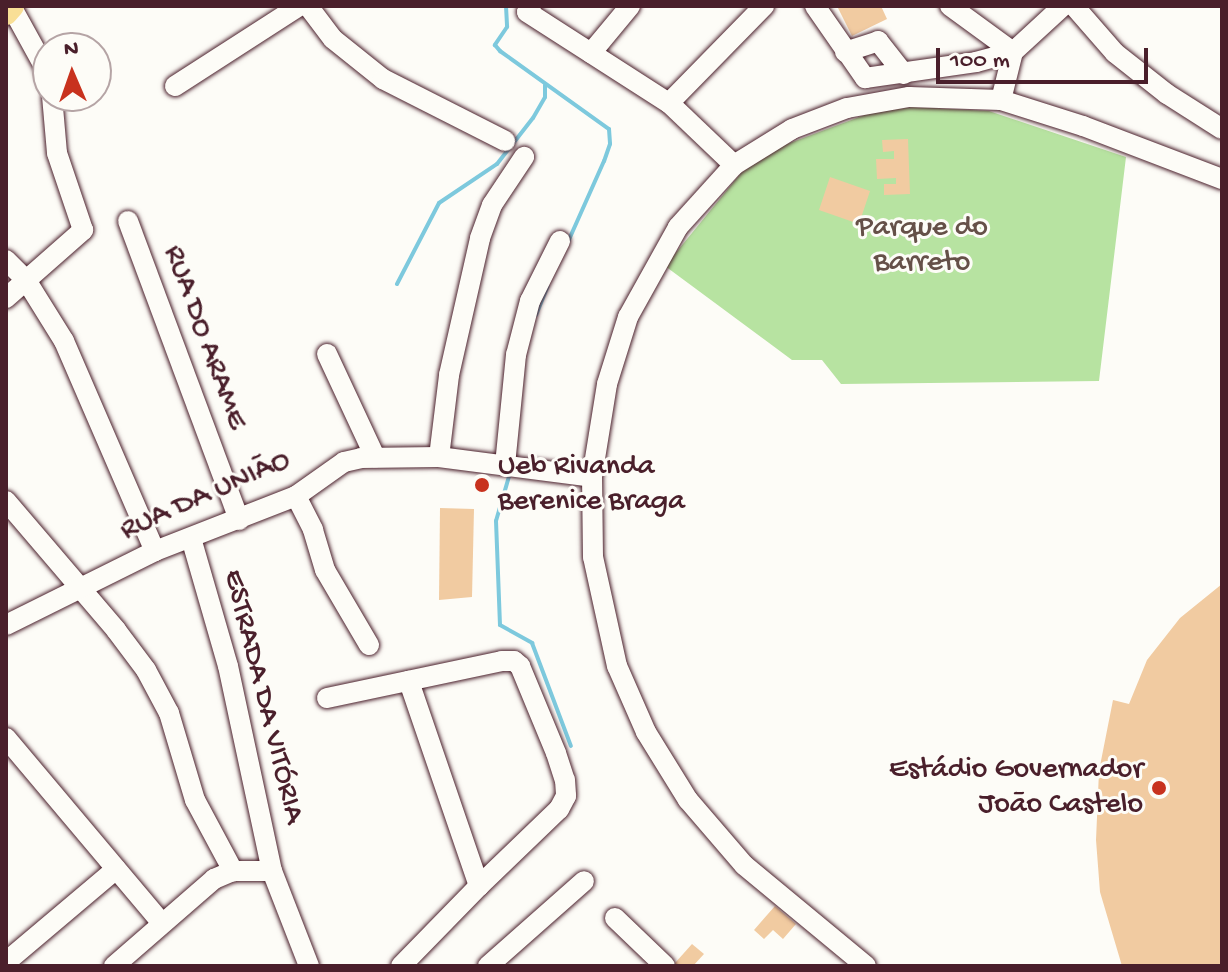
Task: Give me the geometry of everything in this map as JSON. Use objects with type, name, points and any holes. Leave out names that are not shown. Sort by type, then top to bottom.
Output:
[{"type":"street","points":[[175,86],[299,6]]},
{"type":"street","points":[[308,6],[333,39],[383,79],[420,101],[505,141]]},
{"type":"street","points":[[591,53],[630,6]]},
{"type":"street","points":[[669,103],[764,6]]},
{"type":"street","points":[[815,6],[865,78],[904,74],[1013,52],[1063,6]]},
{"type":"street","points":[[950,6],[1013,52]]},
{"type":"street","points":[[1074,6],[1115,53],[1167,94],[1222,129]]},
{"type":"street","points":[[10,8],[32,46]]},
{"type":"street","points":[[529,9],[669,103],[734,165]]},
{"type":"street","points":[[845,52],[878,41],[904,74]]},
{"type":"street","points":[[1001,100],[1013,52]]},
{"type":"street","points":[[866,966],[744,865],[688,800],[646,732],[617,666],[593,557],[592,477],[607,384],[628,317],[678,227],[734,165],[792,129],[847,108],[909,97],[1001,100],[1083,126],[1222,179]]},
{"type":"street","points":[[6,298],[83,230],[57,153],[53,112]]},
{"type":"street","points":[[439,457],[449,375],[480,238],[492,205],[524,157]]},
{"type":"street","name":"RUA DO ARAME","points":[[128,221],[239,520]]},
{"type":"street","points":[[510,466],[516,355],[530,301],[560,241]]},
{"type":"street","points":[[6,260],[26,280],[64,341],[155,551]]},
{"type":"street","points":[[327,354],[375,457]]},
{"type":"street","name":"RUA DA UNIÃO","points":[[6,625],[155,551],[296,496],[344,462],[375,457],[439,457],[592,477]]},
{"type":"street","points":[[296,496],[313,530],[325,570],[369,645]]},
{"type":"street","points":[[6,501],[124,640],[158,691],[169,713],[195,800],[233,871],[214,879],[114,966]]},
{"type":"street","name":"ESTRADA DA VITÓRIA","points":[[191,538],[228,666],[272,871],[309,966]]},
{"type":"street","points":[[327,698],[514,661],[520,666],[556,753],[567,789],[564,803],[401,966]]},
{"type":"street","points":[[409,681],[479,886]]},
{"type":"street","points":[[6,738],[13,761],[116,869],[162,923]]},
{"type":"street","points":[[6,962],[116,869]]},
{"type":"street","name":"ESTRADA DA VITÓRIA","points":[[233,871],[272,871]]},
{"type":"street","points":[[488,966],[584,881]]},
{"type":"street","points":[[615,918],[665,966]]},
{"type":"green space","name":"Parque do Barreto","points":[[913,107],[989,111],[1126,157],[1099,381],[841,384],[822,360],[792,360],[665,266],[741,173],[779,147],[870,113]]},
{"type":"building","points":[[837,6],[881,6],[887,19],[852,36]]},
{"type":"building","points":[[908,139],[910,194],[884,195],[884,184],[896,184],[896,178],[877,179],[876,159],[894,159],[894,151],[883,152],[882,140]]},
{"type":"building","points":[[830,177],[870,191],[859,224],[819,210]]},
{"type":"building","points":[[440,508],[474,509],[472,597],[439,600]]},
{"type":"building","name":"Estádio Governador João Castelo","points":[[1222,584],[1222,966],[1122,966],[1100,892],[1096,840],[1099,771],[1113,700],[1129,704],[1147,660],[1180,618]]},
{"type":"building","points":[[775,906],[796,924],[783,939],[773,930],[764,939],[754,930]]},
{"type":"building","points":[[692,944],[704,954],[693,966],[678,966],[675,963]]},
{"type":"waterway","points":[[506,6],[507,27],[495,45],[500,51],[609,129],[610,144],[604,161],[568,242]]},
{"type":"waterway","points":[[397,284],[439,203],[497,164],[533,118],[545,97],[545,85]]},
{"type":"waterway","points":[[536,315],[548,286]]},
{"type":"waterway","points":[[510,473],[496,521],[500,625],[532,643],[571,746]]},
{"type":"place","name":"Ueb Rivanda Berenice Braga","points":[[482,485]]},
{"type":"place","name":"Estádio Governador João Castelo","points":[[1159,788]]}]
